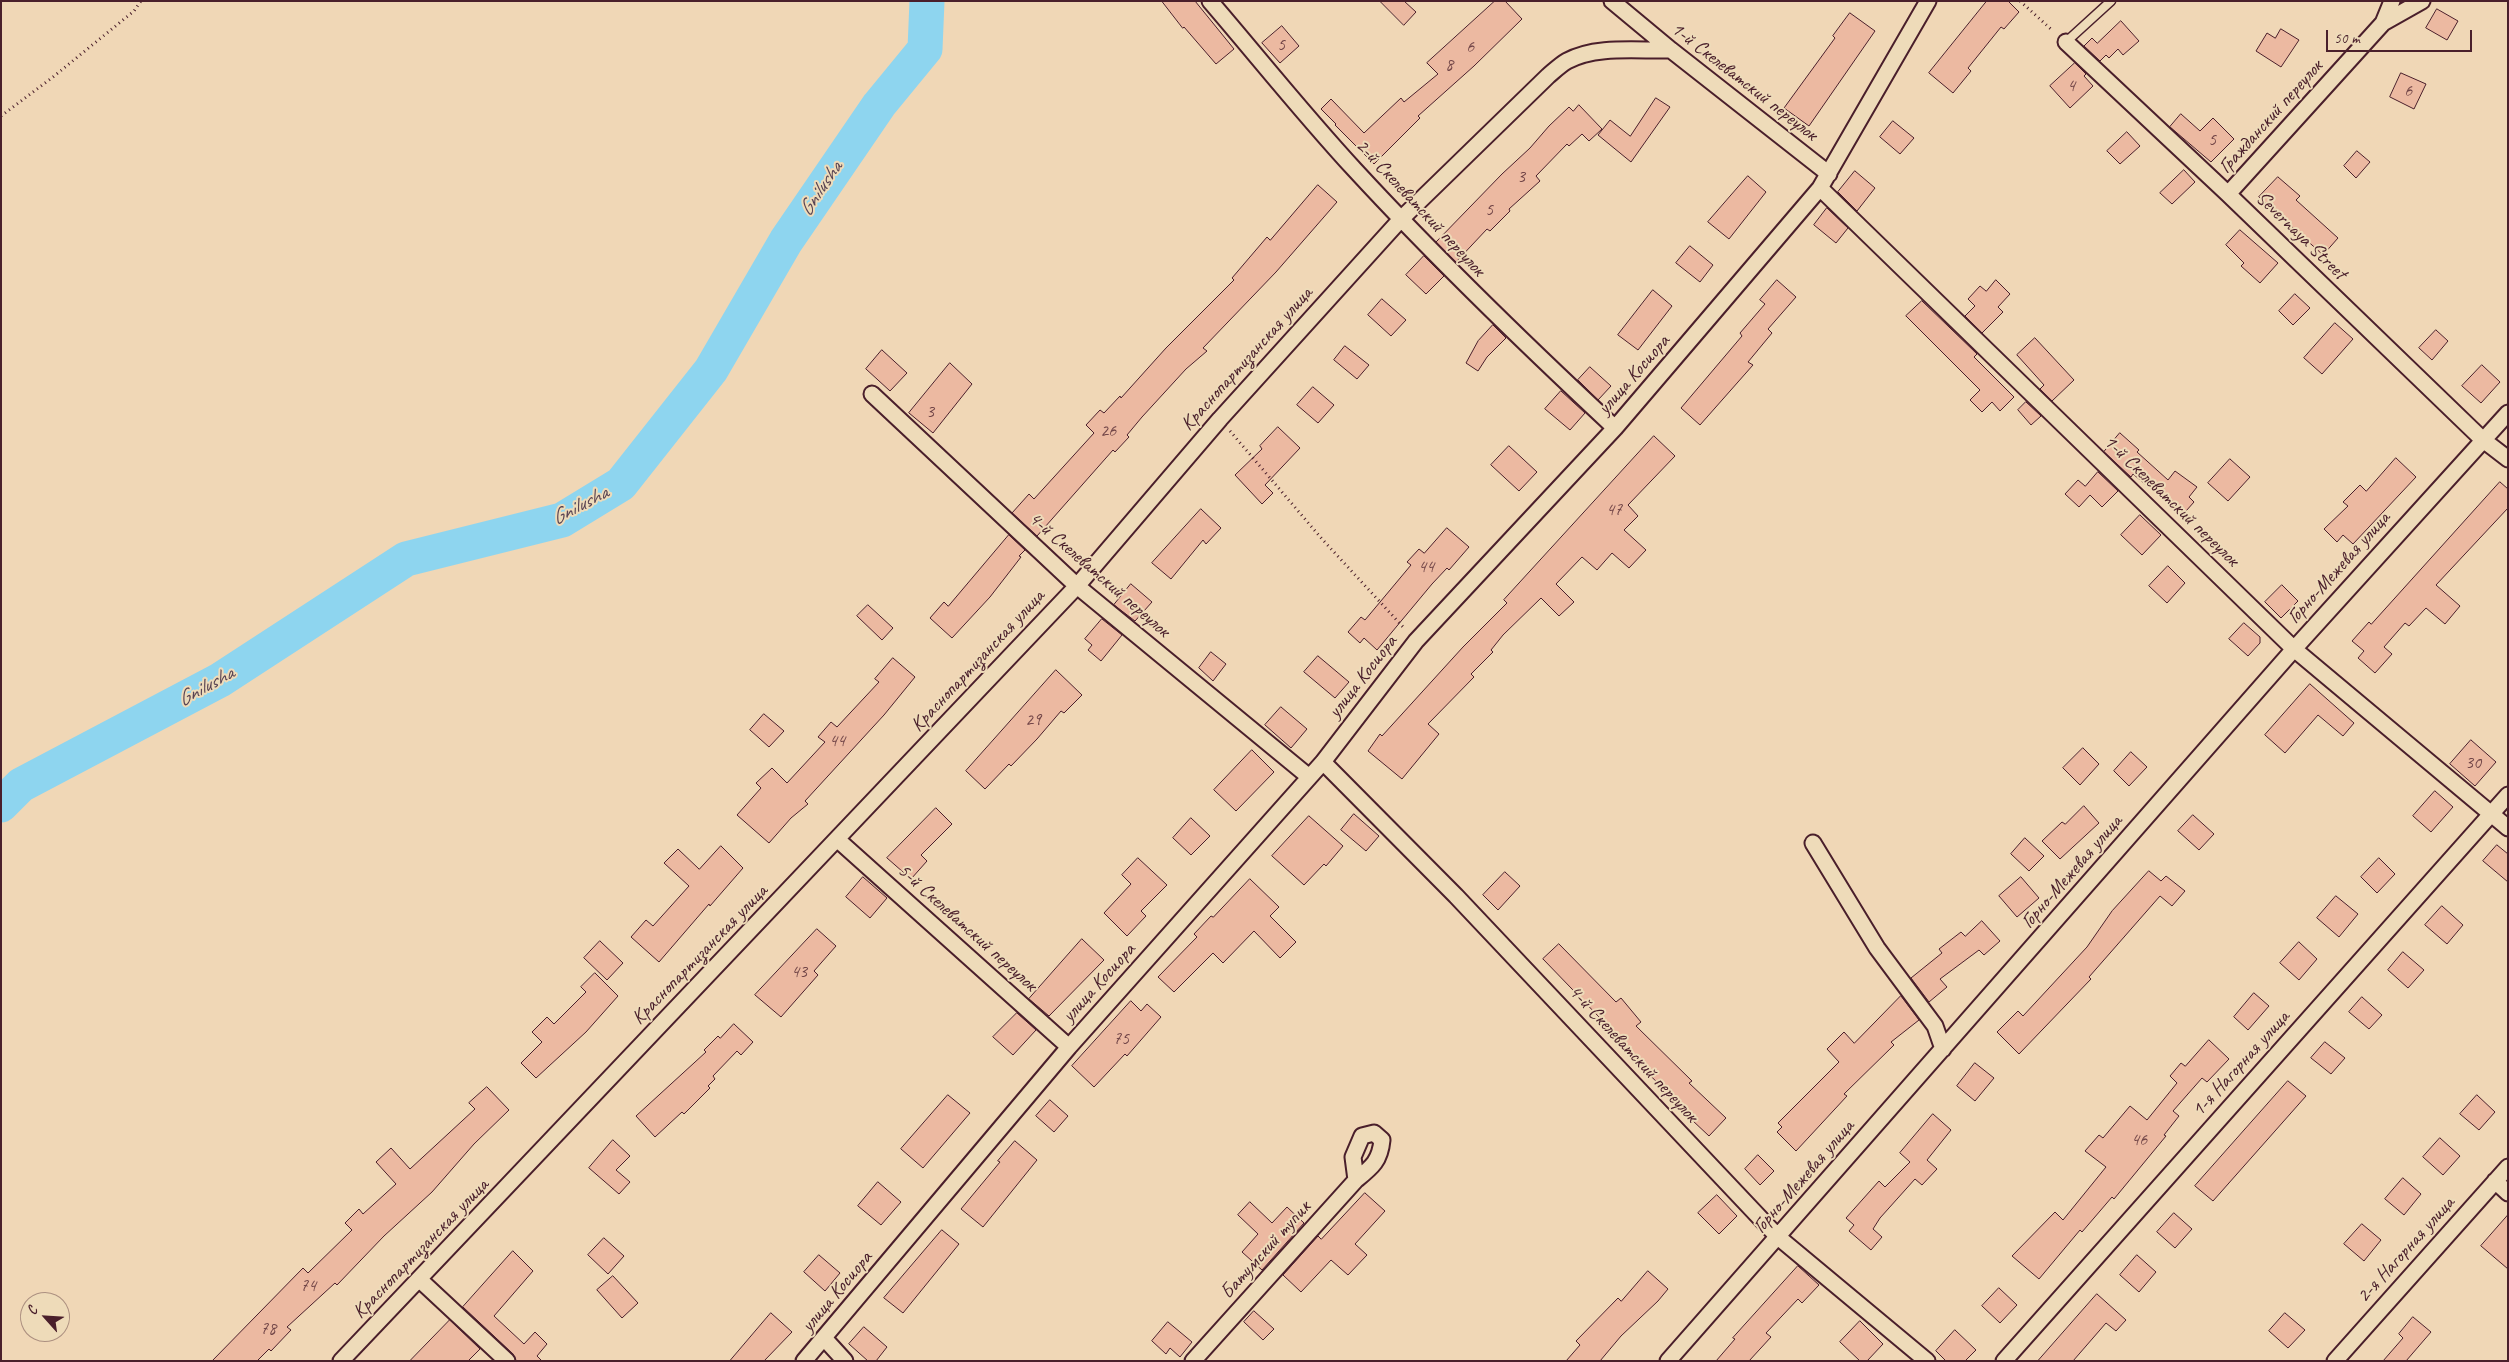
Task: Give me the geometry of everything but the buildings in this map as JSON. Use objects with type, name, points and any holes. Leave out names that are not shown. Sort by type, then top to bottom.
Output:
[{"type":"street","name":"2-й Скелеватский переулок","points":[[1210,1],[1353,168],[1401,219],[1503,323],[1615,428]]},
{"type":"street","name":"1-й Скелеватский переулок","points":[[1612,1],[1671,50],[1829,174]]},
{"type":"street","name":"улица Косиора","points":[[804,1361],[1069,1047],[1308,776],[1323,762],[1416,641],[1615,428],[1820,188],[1928,1]]},
{"type":"street","name":"Гражданский переулок","points":[[2383,23],[2392,1]]},
{"type":"street","name":"Гражданский переулок","points":[[2228,194],[2383,23],[2422,1]]},
{"type":"street","name":"Severnaya Street","points":[[2066,42],[2228,194],[2482,439],[2508,459]]},
{"type":"street","name":"Краснопартизанская улица","points":[[341,1361],[838,840],[1077,586],[1220,419],[1401,219],[1541,82],[1567,61],[1585,54],[1603,52],[1671,50]]},
{"type":"street","name":"1-й Скелеватский переулок","points":[[1820,188],[2294,649],[2508,828]]},
{"type":"street","name":"4-й Скелеватский переулок","points":[[872,394],[1077,586],[1308,776]]},
{"type":"street","name":"Горно-Межевая улица","points":[[1668,1361],[2294,649],[2508,412]]},
{"type":"street","name":"4-й Скелеватский переулок","points":[[1323,762],[1456,896],[1778,1237],[1926,1361]]},
{"type":"street","name":"1-я Нагорная улица","points":[[2004,1361],[2508,795]]},
{"type":"street","name":"5-й Скелеватский переулок","points":[[838,840],[1069,1047]]},
{"type":"street","points":[[1813,842],[1878,948],[1935,1026],[1944,1049]]},
{"type":"street","name":"Батумский тупик","points":[[1193,1361],[1356,1180],[1370,1169],[1380,1156],[1382,1140],[1374,1133],[1362,1136],[1353,1157],[1356,1180]]},
{"type":"street","name":"2-я Нагорная улица","points":[[2335,1361],[2508,1167]]},
{"type":"street","points":[[2495,1181],[2508,1193]]},
{"type":"street","points":[[420,1280],[508,1361]]},
{"type":"street","points":[[824,1338],[845,1361]]},
{"type":"lane","points":[[2066,42],[2111,1]]},
{"type":"path","points":[[1,116],[61,71],[134,11],[141,1]]},
{"type":"path","points":[[2020,1],[2066,42]]},
{"type":"path","points":[[1220,419],[1322,539],[1416,641]]},
{"type":"waterway","name":"Gnilusha","points":[[1,805],[21,785],[220,680],[406,559],[562,520],[621,484],[711,370],[786,241],[879,105],[925,49],[927,1]]}]
